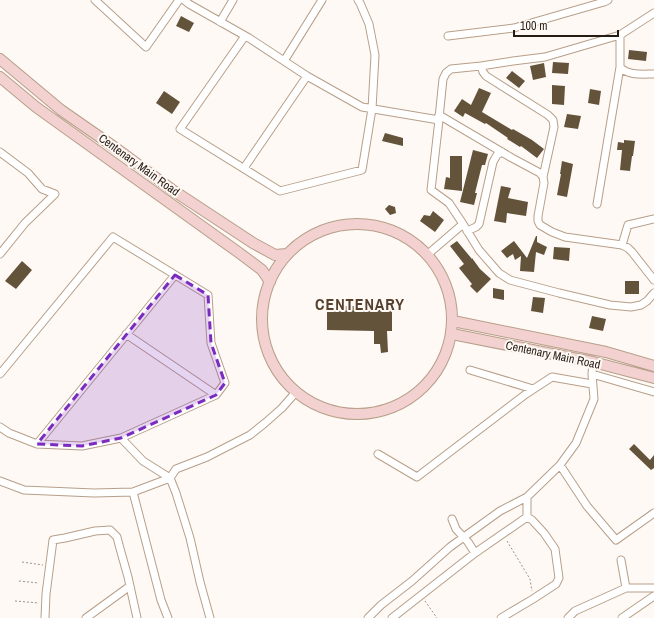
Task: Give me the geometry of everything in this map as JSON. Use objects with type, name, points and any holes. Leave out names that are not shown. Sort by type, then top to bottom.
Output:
[{"type":"street","points":[[95,0],[146,47],[179,0]]},
{"type":"street","points":[[184,0],[245,36],[307,76],[362,107],[439,118],[540,173],[544,177]]},
{"type":"street","points":[[220,22],[233,0]]},
{"type":"street","points":[[284,61],[322,0]]},
{"type":"street","points":[[245,36],[180,129],[280,191],[362,170],[372,109],[375,55],[369,24],[358,0]]},
{"type":"street","points":[[448,36],[514,28],[608,0]]},
{"type":"street","points":[[654,14],[620,35],[545,57],[451,69],[446,73],[443,79],[431,190],[449,203],[479,250],[499,274],[510,280],[610,305],[631,308],[641,305],[654,293]]},
{"type":"street","points":[[598,204],[620,67],[620,35]]},
{"type":"street","name":"Centenary Main Road","points":[[0,59],[61,110],[174,191],[253,243],[275,255],[287,254]]},
{"type":"street","points":[[481,66],[486,76],[548,115],[553,120],[554,127],[538,216],[540,225],[565,237],[622,245],[632,252],[654,280]]},
{"type":"street","points":[[620,67],[628,73],[654,74]]},
{"type":"street","name":"Centenary Main Road","points":[[0,76],[36,107],[262,270],[270,282]]},
{"type":"street","points":[[244,168],[307,76]]},
{"type":"street","points":[[0,152],[28,173],[42,189],[55,194],[25,223],[0,254]]},
{"type":"street","points":[[468,231],[479,224],[493,162],[502,152]]},
{"type":"street","points":[[622,245],[628,225],[654,219]]},
{"type":"street","points":[[427,255],[463,224]]},
{"type":"street","points":[[362,225],[386,229],[408,239],[427,255],[444,280],[450,297],[453,321],[452,334],[446,355],[435,375],[420,391],[401,404],[380,412],[358,414],[336,412],[314,404],[296,392],[280,376],[270,356],[263,335],[262,312],[270,282],[287,254],[315,235],[338,227],[362,225]]},
{"type":"street","points":[[0,374],[113,236],[208,295],[211,343],[226,383],[216,395],[121,438],[82,446],[37,444],[0,428]]},
{"type":"street","points":[[37,444],[175,274]]},
{"type":"street","name":"Centenary Main Road","points":[[453,321],[606,352],[654,366]]},
{"type":"street","points":[[126,334],[216,395]]},
{"type":"street","name":"Centenary Main Road","points":[[452,334],[593,362],[654,378]]},
{"type":"street","points":[[368,618],[381,605],[412,582],[450,547],[500,512],[526,496],[560,465],[576,443],[594,399],[592,384],[593,362]]},
{"type":"street","points":[[470,370],[533,389]]},
{"type":"street","points":[[592,374],[654,392]]},
{"type":"street","points":[[378,454],[417,477],[526,394],[552,378],[592,384]]},
{"type":"street","points":[[0,481],[24,490],[94,493],[133,492],[170,478],[176,469],[207,457],[250,435],[282,408],[296,392]]},
{"type":"street","points":[[121,438],[143,461],[170,478],[190,538],[210,618]]},
{"type":"street","points":[[560,465],[587,506],[616,540],[654,513]]},
{"type":"street","points":[[133,492],[161,600],[168,618]]},
{"type":"street","points":[[526,496],[527,517]]},
{"type":"street","points":[[392,618],[475,553],[527,517]]},
{"type":"street","points":[[501,618],[556,584],[559,578],[555,548],[544,533],[532,520],[527,517]]},
{"type":"street","points":[[452,519],[456,529],[468,542],[475,553]]},
{"type":"street","points":[[45,618],[53,540],[95,531],[110,530],[116,537],[130,586],[137,618]]},
{"type":"street","points":[[621,560],[626,588]]},
{"type":"street","points":[[86,618],[130,586]]},
{"type":"street","points":[[568,618],[575,611],[626,588],[654,588]]},
{"type":"street","points":[[622,618],[654,596]]},
{"type":"path","points":[[503,533],[530,579],[533,599]]},
{"type":"path","points":[[22,562],[50,566]]},
{"type":"path","points":[[19,582],[48,584]]},
{"type":"path","points":[[421,596],[437,618]]},
{"type":"path","points":[[15,601],[46,604]]},
{"type":"highlighted area","points":[[175,275],[208,295],[211,343],[225,383],[216,395],[121,438],[82,446],[37,444]]},
{"type":"building","points":[[181,16],[194,23],[189,32],[176,26]]},
{"type":"building","points":[[629,50],[647,52],[646,61],[628,59]]},
{"type":"building","points":[[553,62],[569,63],[568,74],[552,73]]},
{"type":"building","points":[[544,63],[546,77],[533,80],[530,66]]},
{"type":"building","points":[[512,71],[525,81],[519,88],[506,78]]},
{"type":"building","points":[[552,85],[565,86],[564,105],[552,104]]},
{"type":"building","points":[[479,88],[491,93],[482,112],[532,140],[544,149],[537,158],[521,146],[520,147],[507,139],[508,138],[486,123],[485,124],[465,113],[463,117],[454,111],[462,99],[471,105]]},
{"type":"building","points":[[590,89],[601,91],[599,105],[588,103]]},
{"type":"building","points":[[164,91],[180,102],[172,114],[156,103]]},
{"type":"building","points":[[567,114],[581,116],[578,129],[564,127]]},
{"type":"building","points":[[385,133],[403,138],[403,146],[382,141]]},
{"type":"building","points":[[624,140],[635,141],[630,171],[620,170],[622,150],[617,150],[618,142],[624,143]]},
{"type":"building","points":[[473,150],[488,154],[485,165],[482,165],[475,193],[477,193],[474,205],[460,202]]},
{"type":"building","points":[[450,156],[462,156],[462,191],[444,189],[446,177],[450,178]]},
{"type":"building","points":[[562,161],[573,164],[567,197],[557,195]]},
{"type":"building","points":[[501,186],[511,188],[508,198],[528,202],[526,216],[507,213],[506,223],[494,221]]},
{"type":"building","points":[[389,205],[395,207],[396,213],[390,215],[385,209]]},
{"type":"building","points":[[433,211],[444,220],[435,232],[420,221],[424,215],[430,216]]},
{"type":"building","points":[[536,236],[537,242],[547,247],[544,255],[536,252],[534,272],[520,271],[521,256],[515,260],[513,254],[507,258],[501,251],[514,241],[527,258]]},
{"type":"building","points":[[457,241],[480,269],[491,279],[477,293],[470,286],[472,284],[459,268],[464,264],[450,246]]},
{"type":"building","points":[[554,247],[570,248],[569,261],[553,259]]},
{"type":"building","points":[[22,261],[32,270],[16,289],[5,281]]},
{"type":"building","points":[[625,281],[639,281],[639,294],[625,294]]},
{"type":"building","points":[[493,288],[504,290],[504,300],[493,298]]},
{"type":"building","points":[[533,297],[545,298],[543,313],[531,311]]},
{"type":"building","points":[[327,306],[392,306],[392,331],[387,331],[388,352],[381,353],[380,344],[374,344],[374,331],[327,330]]},
{"type":"building","points":[[592,316],[606,319],[603,331],[589,328]]},
{"type":"building","points":[[634,444],[650,460],[654,455],[654,468],[651,470],[629,449]]},
{"type":"district","name":"CENTENARY","points":[[360,304]]}]
